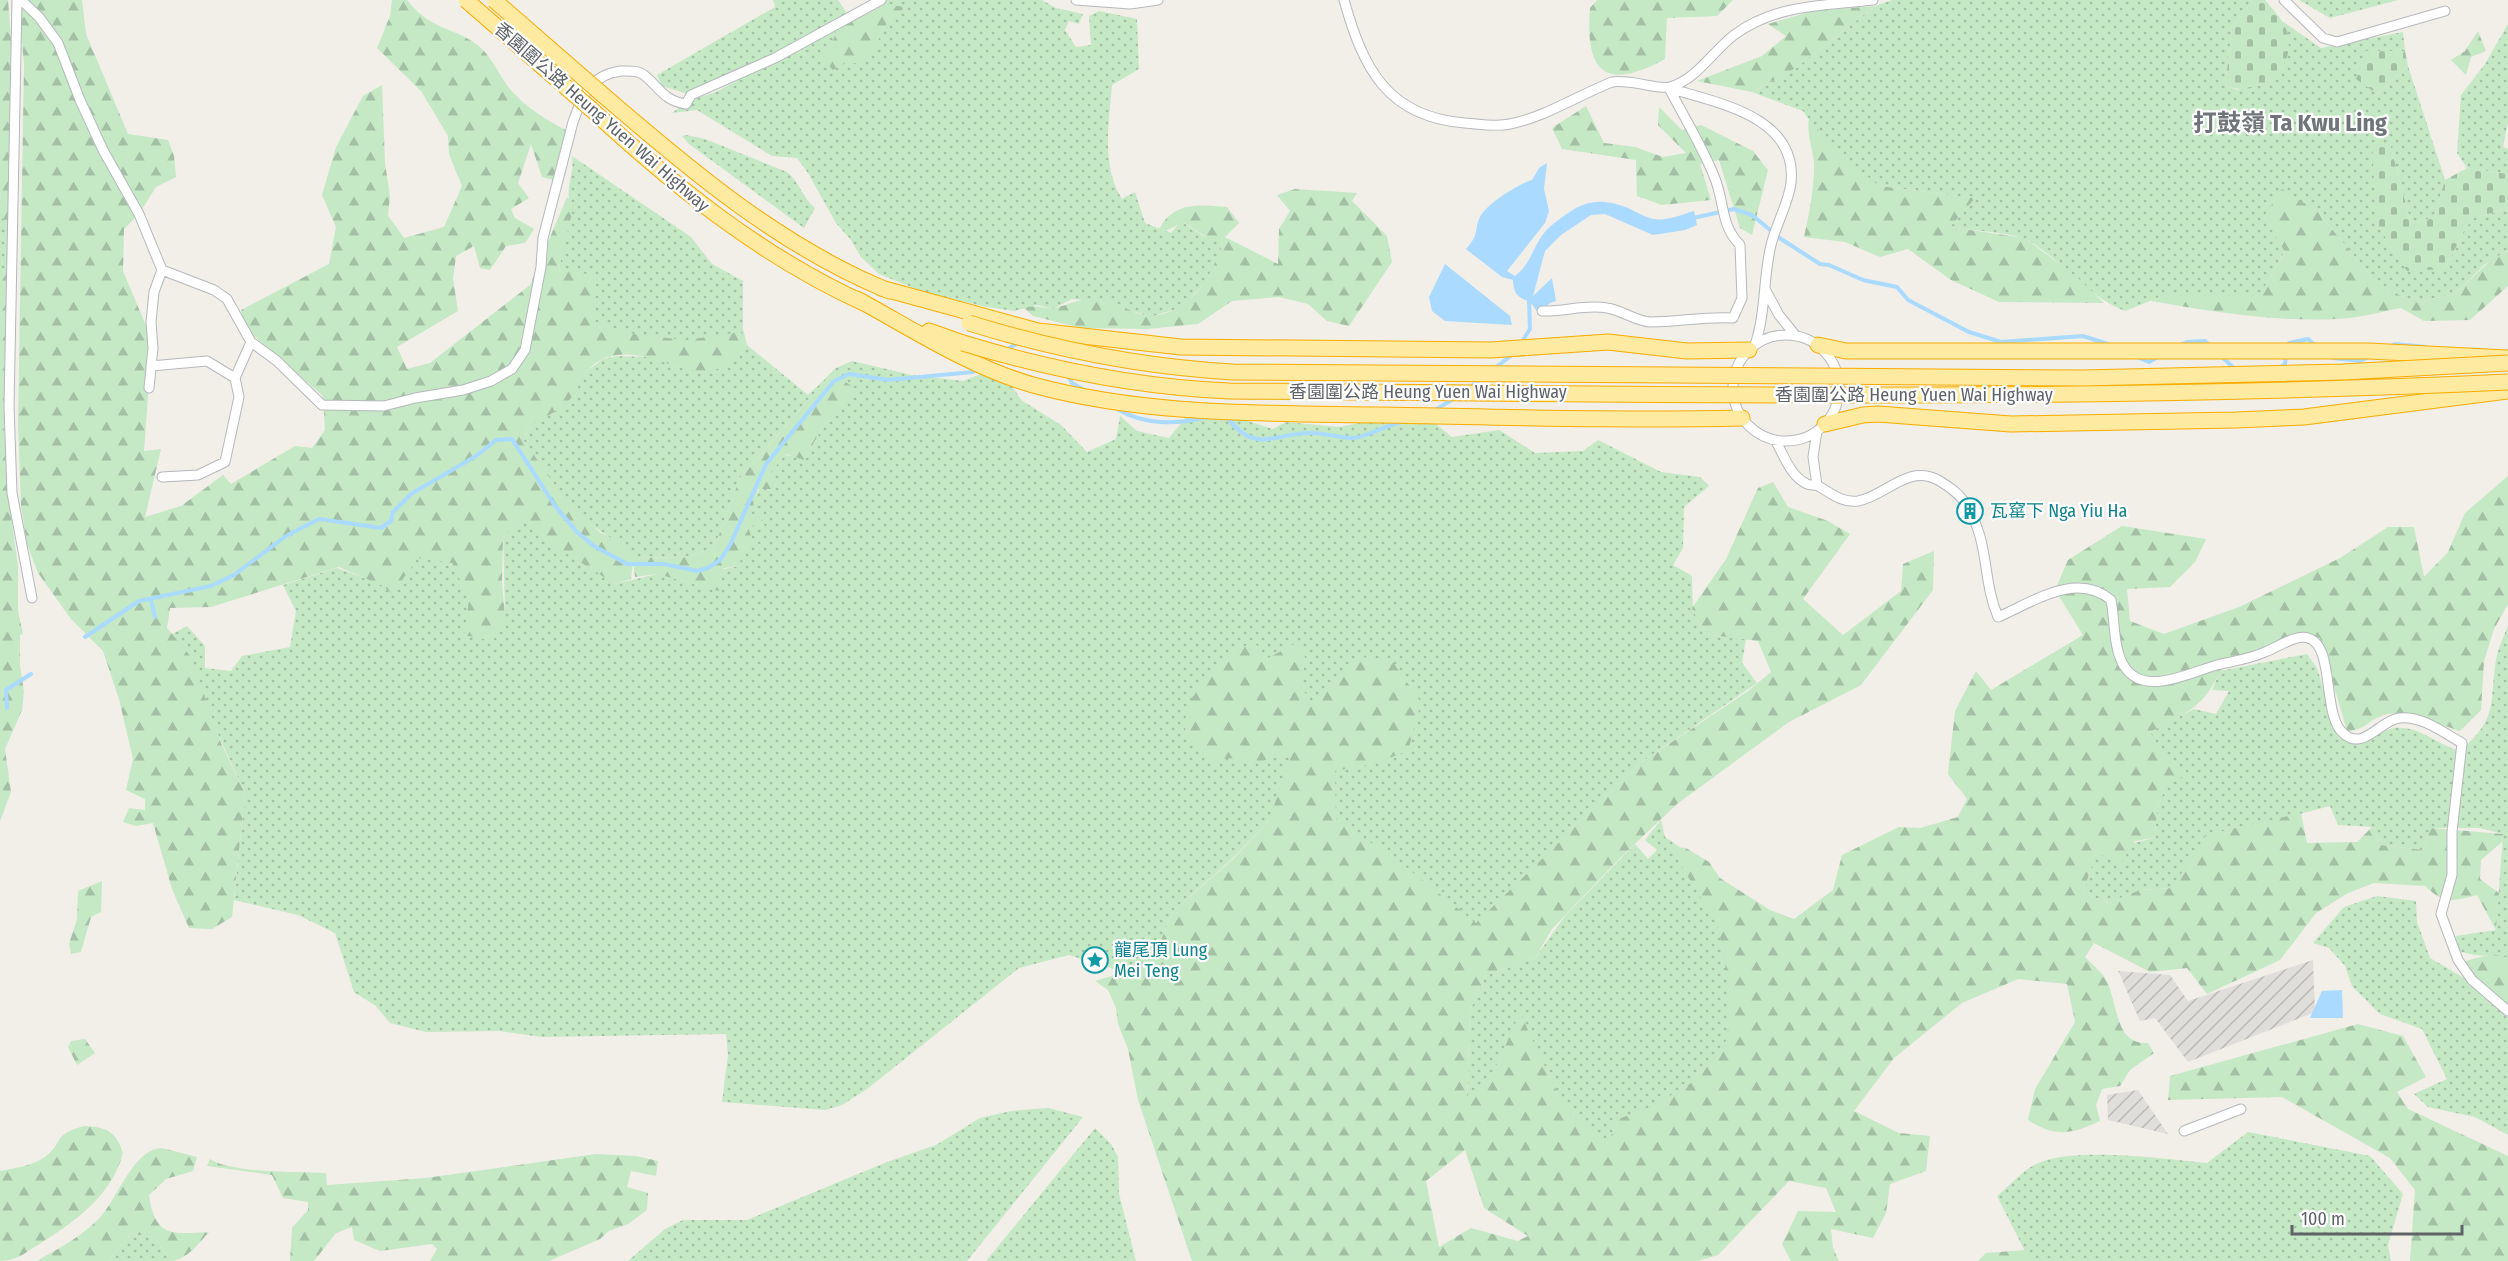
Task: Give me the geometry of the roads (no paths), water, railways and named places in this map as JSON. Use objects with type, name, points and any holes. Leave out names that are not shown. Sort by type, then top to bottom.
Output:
[{"type":"highway","name":"香園圍公路 Heung Yuen Wai Highway","points":[[466,0],[666,176],[725,222],[798,268],[962,349],[1083,375],[1151,386],[1229,391],[2080,396],[2352,390],[2508,382]]},
{"type":"highway","name":"香園圍公路 Heung Yuen Wai Highway","points":[[494,0],[684,164],[751,214],[797,243],[882,288],[970,319],[1097,356],[1170,367],[1233,372],[2093,378],[2331,372],[2508,363]]},
{"type":"highway","points":[[970,319],[1038,331],[1180,347],[1491,350],[1608,342],[1687,351],[1752,347]]},
{"type":"highway","points":[[1818,345],[1846,351],[2345,350],[2508,358]]},
{"type":"highway","points":[[962,349],[1032,385],[1093,399],[1165,410],[1657,420],[1742,418]]},
{"type":"highway","points":[[1821,428],[1863,415],[2011,424],[2304,417],[2508,391]]},
{"type":"street","points":[[20,0],[39,16],[58,43],[80,100],[103,150],[140,214],[162,270],[154,292],[151,322],[153,348],[149,388]]},
{"type":"street","points":[[20,0],[9,406],[12,493],[32,598]]},
{"type":"street","points":[[162,270],[214,290],[227,298],[251,342],[277,361],[322,405],[384,406],[491,381],[512,369],[525,350],[541,267],[543,238],[573,122],[579,104],[594,80],[610,73],[629,70],[643,73],[664,97],[686,104],[691,95],[775,58],[881,0]]},
{"type":"street","points":[[1076,0],[1130,4],[1158,0]]},
{"type":"street","points":[[1344,0],[1366,62],[1384,88],[1413,111],[1431,117],[1459,122],[1510,124],[1612,82],[1625,80],[1669,88],[1735,109],[1771,128],[1783,144],[1790,167],[1791,182],[1773,238],[1752,347],[1737,367],[1733,388],[1742,418],[1751,428],[1775,440],[1797,439],[1821,428]]},
{"type":"street","points":[[1669,88],[1689,77],[1734,35],[1761,18],[1797,6],[1873,0]]},
{"type":"street","points":[[2284,0],[2323,39],[2337,42],[2445,11]]},
{"type":"street","points":[[1542,311],[1608,308],[1648,322],[1686,322],[1714,317],[1733,318],[1742,298],[1740,245],[1728,233],[1714,174],[1669,88]]},
{"type":"street","points":[[1765,289],[1779,315],[1796,336]]},
{"type":"street","points":[[1752,347],[1773,336],[1796,336],[1818,345],[1833,362],[1840,383],[1837,405],[1821,428],[1813,457],[1817,485]]},
{"type":"street","points":[[162,477],[198,475],[225,462],[239,397],[235,378],[251,342]]},
{"type":"street","points":[[151,366],[207,361],[235,378]]},
{"type":"street","points":[[1775,440],[1794,472],[1808,485],[1817,485],[1833,496],[1848,501],[1866,498],[1913,476],[1931,477],[1948,486],[1964,502],[1984,547],[1988,591],[1998,617],[2068,586],[2086,586],[2101,591],[2111,600],[2118,651],[2123,665],[2129,673],[2139,679],[2162,682],[2193,671],[2259,655],[2300,638],[2308,638],[2315,642],[2323,656],[2332,708],[2340,730],[2345,735],[2362,740],[2398,718],[2411,718],[2426,723],[2462,743],[2452,832],[2452,875],[2441,914],[2458,960],[2472,980],[2508,1011]]},
{"type":"street","points":[[2184,1131],[2241,1109]]},
{"type":"water","points":[[1547,163],[1544,189],[1549,211],[1545,223],[1507,271],[1515,276],[1526,265],[1541,237],[1552,225],[1571,211],[1588,203],[1616,204],[1653,219],[1674,217],[1694,211],[1697,225],[1685,230],[1653,235],[1605,214],[1591,215],[1561,235],[1545,251],[1533,296],[1552,278],[1556,301],[1542,310],[1536,310],[1529,302],[1518,296],[1513,280],[1502,277],[1466,249],[1474,239],[1479,220],[1485,210],[1519,185],[1532,180],[1539,168]]},
{"type":"water","points":[[1445,264],[1510,316],[1512,325],[1445,321],[1432,311],[1429,297]]},
{"type":"water","points":[[2342,990],[2343,1018],[2310,1018],[2322,991]]},
{"type":"waterway","points":[[1693,218],[1734,209],[1752,215],[1781,239],[1820,264],[1829,265],[1863,280],[1897,287],[1908,300],[1969,332],[2001,342],[2083,336],[2114,346]]},
{"type":"waterway","points":[[1521,343],[1530,329],[1529,300]]},
{"type":"waterway","points":[[2288,347],[2289,343],[2308,339],[2315,345]]},
{"type":"waterway","points":[[2180,345],[2187,342],[2205,341],[2211,347]]},
{"type":"waterway","points":[[1005,351],[1019,342]]},
{"type":"waterway","points":[[2389,347],[2395,344],[2426,347]]},
{"type":"waterway","points":[[1495,368],[1513,354]]},
{"type":"waterway","points":[[2279,368],[2285,364],[2286,355]]},
{"type":"waterway","points":[[2137,357],[2149,362],[2160,356]]},
{"type":"waterway","points":[[2221,356],[2235,369]]},
{"type":"waterway","points":[[2333,358],[2360,361],[2369,357]]},
{"type":"waterway","points":[[85,637],[139,601],[211,586],[234,575],[286,536],[319,519],[381,528],[391,521],[393,512],[411,494],[476,456],[496,440],[512,439],[555,506],[577,532],[594,546],[627,564],[664,564],[697,571],[708,568],[720,560],[730,545],[766,464],[834,381],[849,374],[888,380],[973,372],[979,368]]},
{"type":"waterway","points":[[1068,375],[1072,383],[1084,390]]},
{"type":"waterway","points":[[1469,388],[1482,378]]},
{"type":"waterway","points":[[1434,411],[1453,399]]},
{"type":"waterway","points":[[1117,409],[1149,421],[1172,422],[1207,417]]},
{"type":"waterway","points":[[1227,417],[1237,429],[1257,439],[1312,433],[1353,438],[1402,422]]},
{"type":"waterway","points":[[151,600],[155,617]]},
{"type":"waterway","points":[[7,708],[6,690],[31,674]]},
{"type":"place","name":"瓦窰下 Nga Yiu Ha","points":[[1970,511]]},
{"type":"place","name":"龍尾頂 Lung Mei Teng","points":[[1095,960]]},
{"type":"district","name":"打鼓嶺 Ta Kwu Ling","points":[[2290,123]]}]
